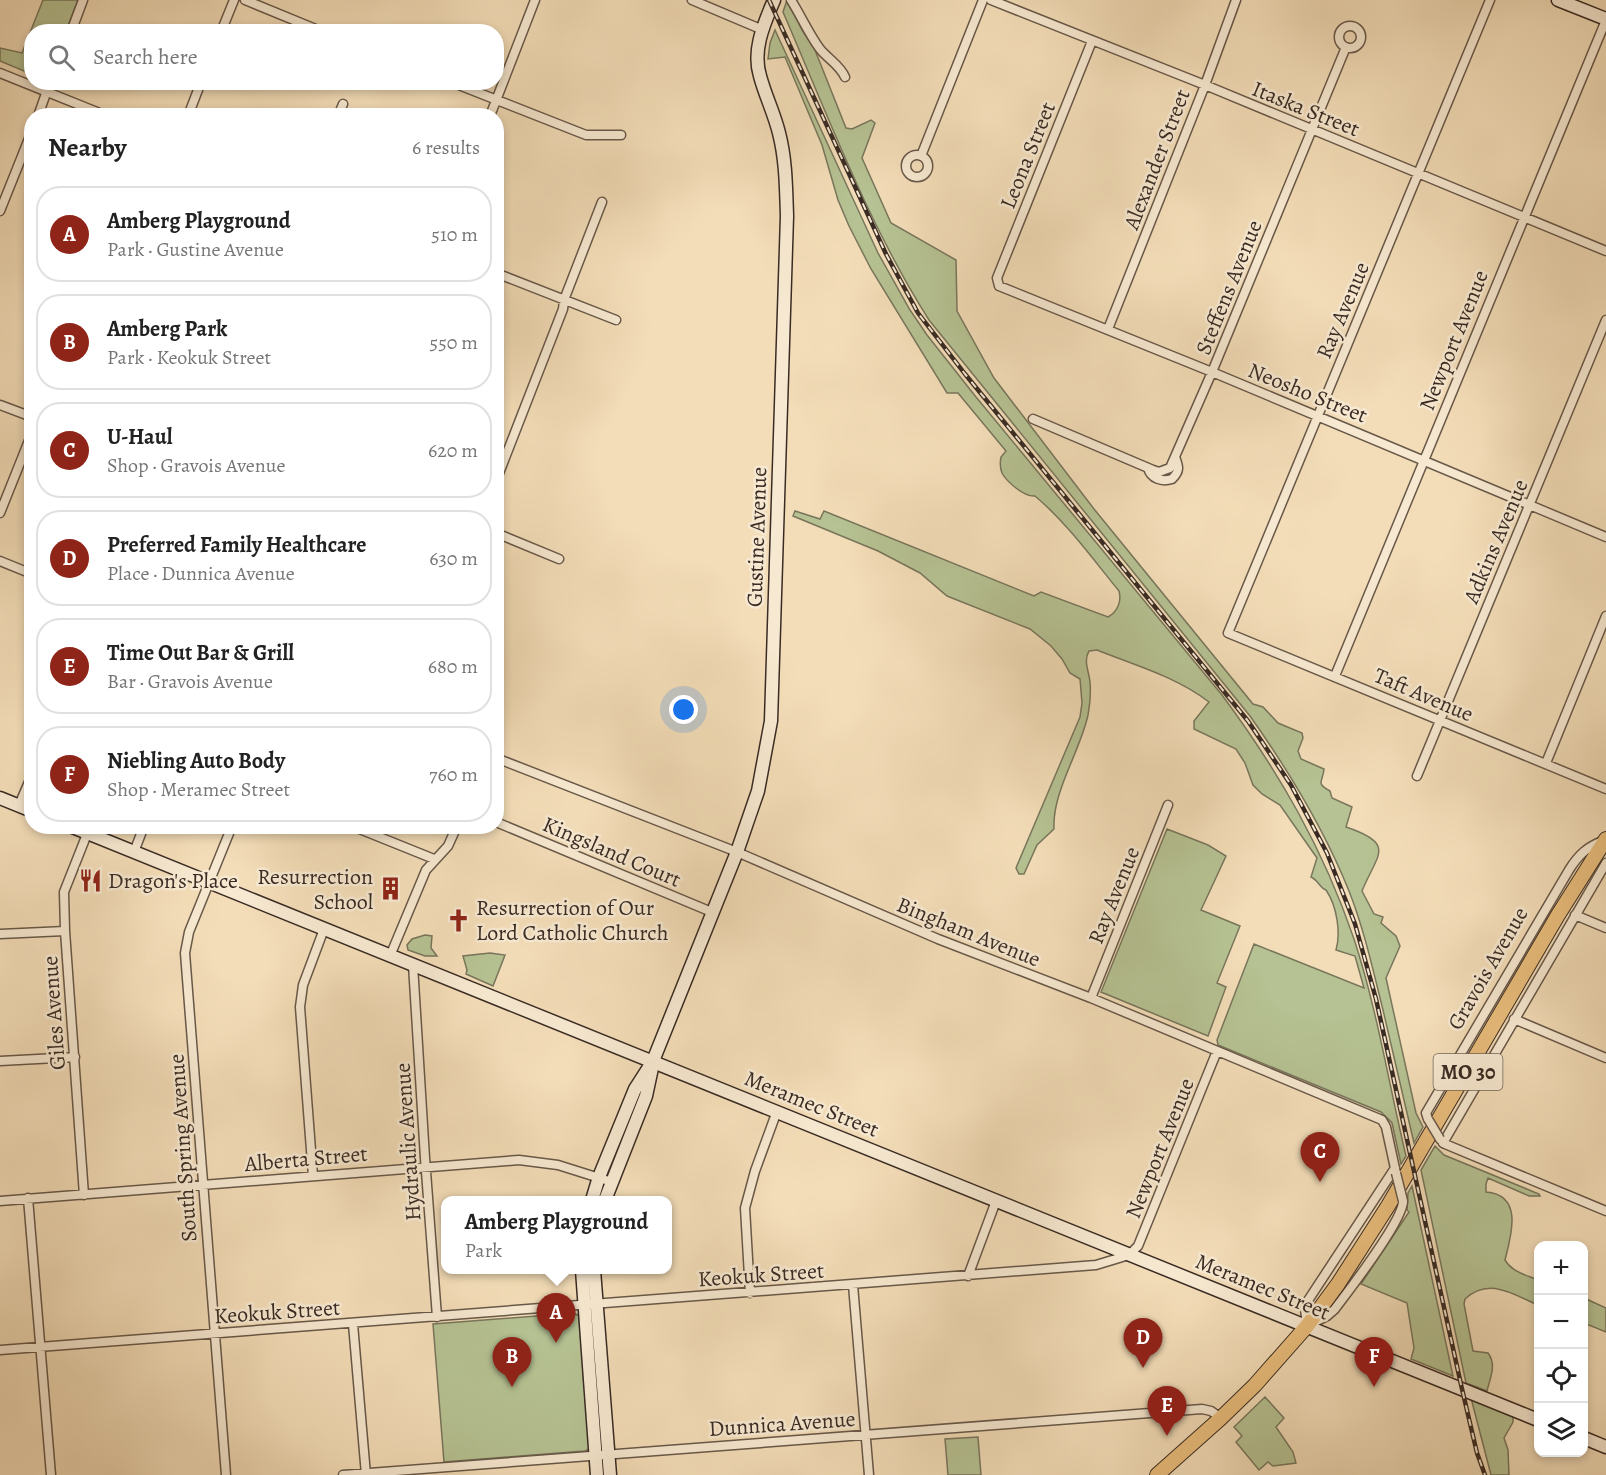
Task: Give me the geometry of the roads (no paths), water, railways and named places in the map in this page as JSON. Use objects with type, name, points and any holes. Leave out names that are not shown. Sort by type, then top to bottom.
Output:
[{"type":"main road","name":"Gravois Avenue","points":[[1157,1475],[1255,1385],[1307,1326],[1351,1264],[1388,1206],[1558,915],[1606,839]]},
{"type":"street","points":[[74,24],[83,0]]},
{"type":"street","points":[[224,24],[234,0]]},
{"type":"street","points":[[245,0],[304,24]]},
{"type":"street","points":[[504,79],[535,0]]},
{"type":"street","points":[[692,0],[763,30]]},
{"type":"street","name":"Gustine Avenue","points":[[593,1196],[635,1089],[653,1061],[738,852],[758,791],[771,721],[788,216],[786,167],[779,131],[758,65],[758,46],[774,0]]},
{"type":"street","points":[[791,0],[817,45],[842,69],[845,77]]},
{"type":"street","points":[[921,156],[983,0]]},
{"type":"street","name":"Itaska Street","points":[[991,0],[1312,129],[1606,251]]},
{"type":"street","name":"Alexander Street","points":[[1108,330],[1236,0]]},
{"type":"street","name":"Ray Avenue","points":[[1228,633],[1490,0]]},
{"type":"street","points":[[1558,0],[1606,20]]},
{"type":"street","name":"Newport Avenue","points":[[1335,676],[1606,20]]},
{"type":"street","name":"Leona Street","points":[[996,281],[1092,41]]},
{"type":"street","name":"Steffens Avenue","points":[[1033,419],[1160,472],[1173,464],[1346,47]]},
{"type":"street","points":[[0,73],[24,83]]},
{"type":"street","points":[[42,90],[87,108]]},
{"type":"street","points":[[191,108],[198,90]]},
{"type":"street","points":[[471,90],[586,135],[621,135]]},
{"type":"street","points":[[492,108],[500,90]]},
{"type":"street","points":[[41,108],[47,92]]},
{"type":"street","points":[[341,108],[343,104]]},
{"type":"street","points":[[0,211],[24,151]]},
{"type":"street","points":[[504,460],[602,202]]},
{"type":"street","points":[[504,276],[616,320]]},
{"type":"street","name":"Neosho Street","points":[[996,281],[999,286],[1212,372],[1606,537]]},
{"type":"street","name":"Adkins Avenue","points":[[1417,776],[1606,320]]},
{"type":"street","points":[[0,405],[24,414]]},
{"type":"street","points":[[0,513],[24,453]]},
{"type":"street","points":[[504,536],[559,559]]},
{"type":"street","points":[[0,561],[24,571]]},
{"type":"street","points":[[1546,764],[1606,616]]},
{"type":"street","name":"Taft Avenue","points":[[1228,633],[1606,789]]},
{"type":"street","name":"Bingham Avenue","points":[[504,761],[738,852],[938,939],[1092,998],[1382,1120],[1386,1127],[1396,1170]]},
{"type":"street","points":[[19,805],[24,793]]},
{"type":"street","points":[[0,798],[24,807]]},
{"type":"street","name":"Ray Avenue","points":[[1092,998],[1168,806]]},
{"type":"street","name":"Kingsland Court","points":[[504,825],[714,913]]},
{"type":"street","name":"Meramec Street","points":[[87,834],[1534,1418]]},
{"type":"street","name":"Giles Avenue","points":[[84,1195],[64,892],[87,834]]},
{"type":"street","points":[[134,852],[141,834]]},
{"type":"street","name":"South Spring Avenue","points":[[226,1475],[185,953],[189,932],[229,834]]},
{"type":"street","points":[[372,834],[434,859]]},
{"type":"street","points":[[390,956],[426,870],[448,846],[454,834]]},
{"type":"street","name":"Gravois Avenue","points":[[1441,1141],[1426,1113],[1569,870],[1586,848],[1606,839]]},
{"type":"street","points":[[1606,863],[1441,1141],[1606,1211]]},
{"type":"street","points":[[1575,915],[1606,928]]},
{"type":"street","points":[[313,1176],[300,1007],[303,985],[324,929]]},
{"type":"street","points":[[0,934],[65,931]]},
{"type":"street","name":"Hydraulic Avenue","points":[[413,965],[437,1317]]},
{"type":"street","points":[[1514,1019],[1606,1058]]},
{"type":"street","name":"Newport Avenue","points":[[1129,1255],[1138,1246],[1217,1051]]},
{"type":"street","points":[[0,1061],[75,1057]]},
{"type":"street","name":"Gustine Avenue","points":[[607,1196],[646,1096],[653,1061]]},
{"type":"street","points":[[750,1293],[745,1208],[754,1171],[777,1111]]},
{"type":"street","name":"Alberta Street","points":[[0,1201],[519,1160],[548,1163],[612,1182]]},
{"type":"street","points":[[1307,1326],[1305,1309],[1307,1302],[1396,1170]]},
{"type":"street","name":"Gravois Avenue","points":[[1307,1326],[1327,1316],[1335,1309],[1376,1252],[1401,1211],[1403,1201],[1396,1170]]},
{"type":"street","points":[[28,1198],[51,1475]]},
{"type":"street","points":[[968,1276],[996,1201]]},
{"type":"street","name":"Keokuk Street","points":[[0,1350],[968,1276],[1096,1265],[1129,1255]]},
{"type":"street","points":[[583,1274],[589,1306],[602,1456],[610,1475]]},
{"type":"street","points":[[589,1306],[593,1274]]},
{"type":"street","points":[[853,1285],[869,1475]]},
{"type":"street","points":[[353,1324],[366,1474]]},
{"type":"street","name":"Dunnica Avenue","points":[[343,1475],[1202,1409],[1211,1411],[1221,1418]]},
{"type":"street","points":[[1588,1440],[1606,1448]]},
{"type":"street","points":[[597,1475],[602,1456]]},
{"type":"railway","points":[[769,0],[886,254],[918,313],[965,374],[1248,721],[1291,785],[1327,853],[1355,924],[1376,999],[1462,1389],[1477,1453],[1485,1475]]},
{"type":"place","name":"Dragon's Place","points":[[90,880]]},
{"type":"place","name":"Resurrection School","points":[[391,889]]},
{"type":"place","name":"Resurrection of Our Lord Catholic Church","points":[[458,920]]},
{"type":"place","name":"U-Haul","points":[[1320,1182]]},
{"type":"place","name":"Amberg Playground","points":[[556,1343]]},
{"type":"place","name":"Preferred Family Healthcare","points":[[1143,1368]]},
{"type":"place","name":"Amberg Park","points":[[512,1387]]},
{"type":"place","name":"Niebling Auto Body","points":[[1374,1387]]},
{"type":"place","name":"Time Out Bar & Grill","points":[[1167,1436]]}]
